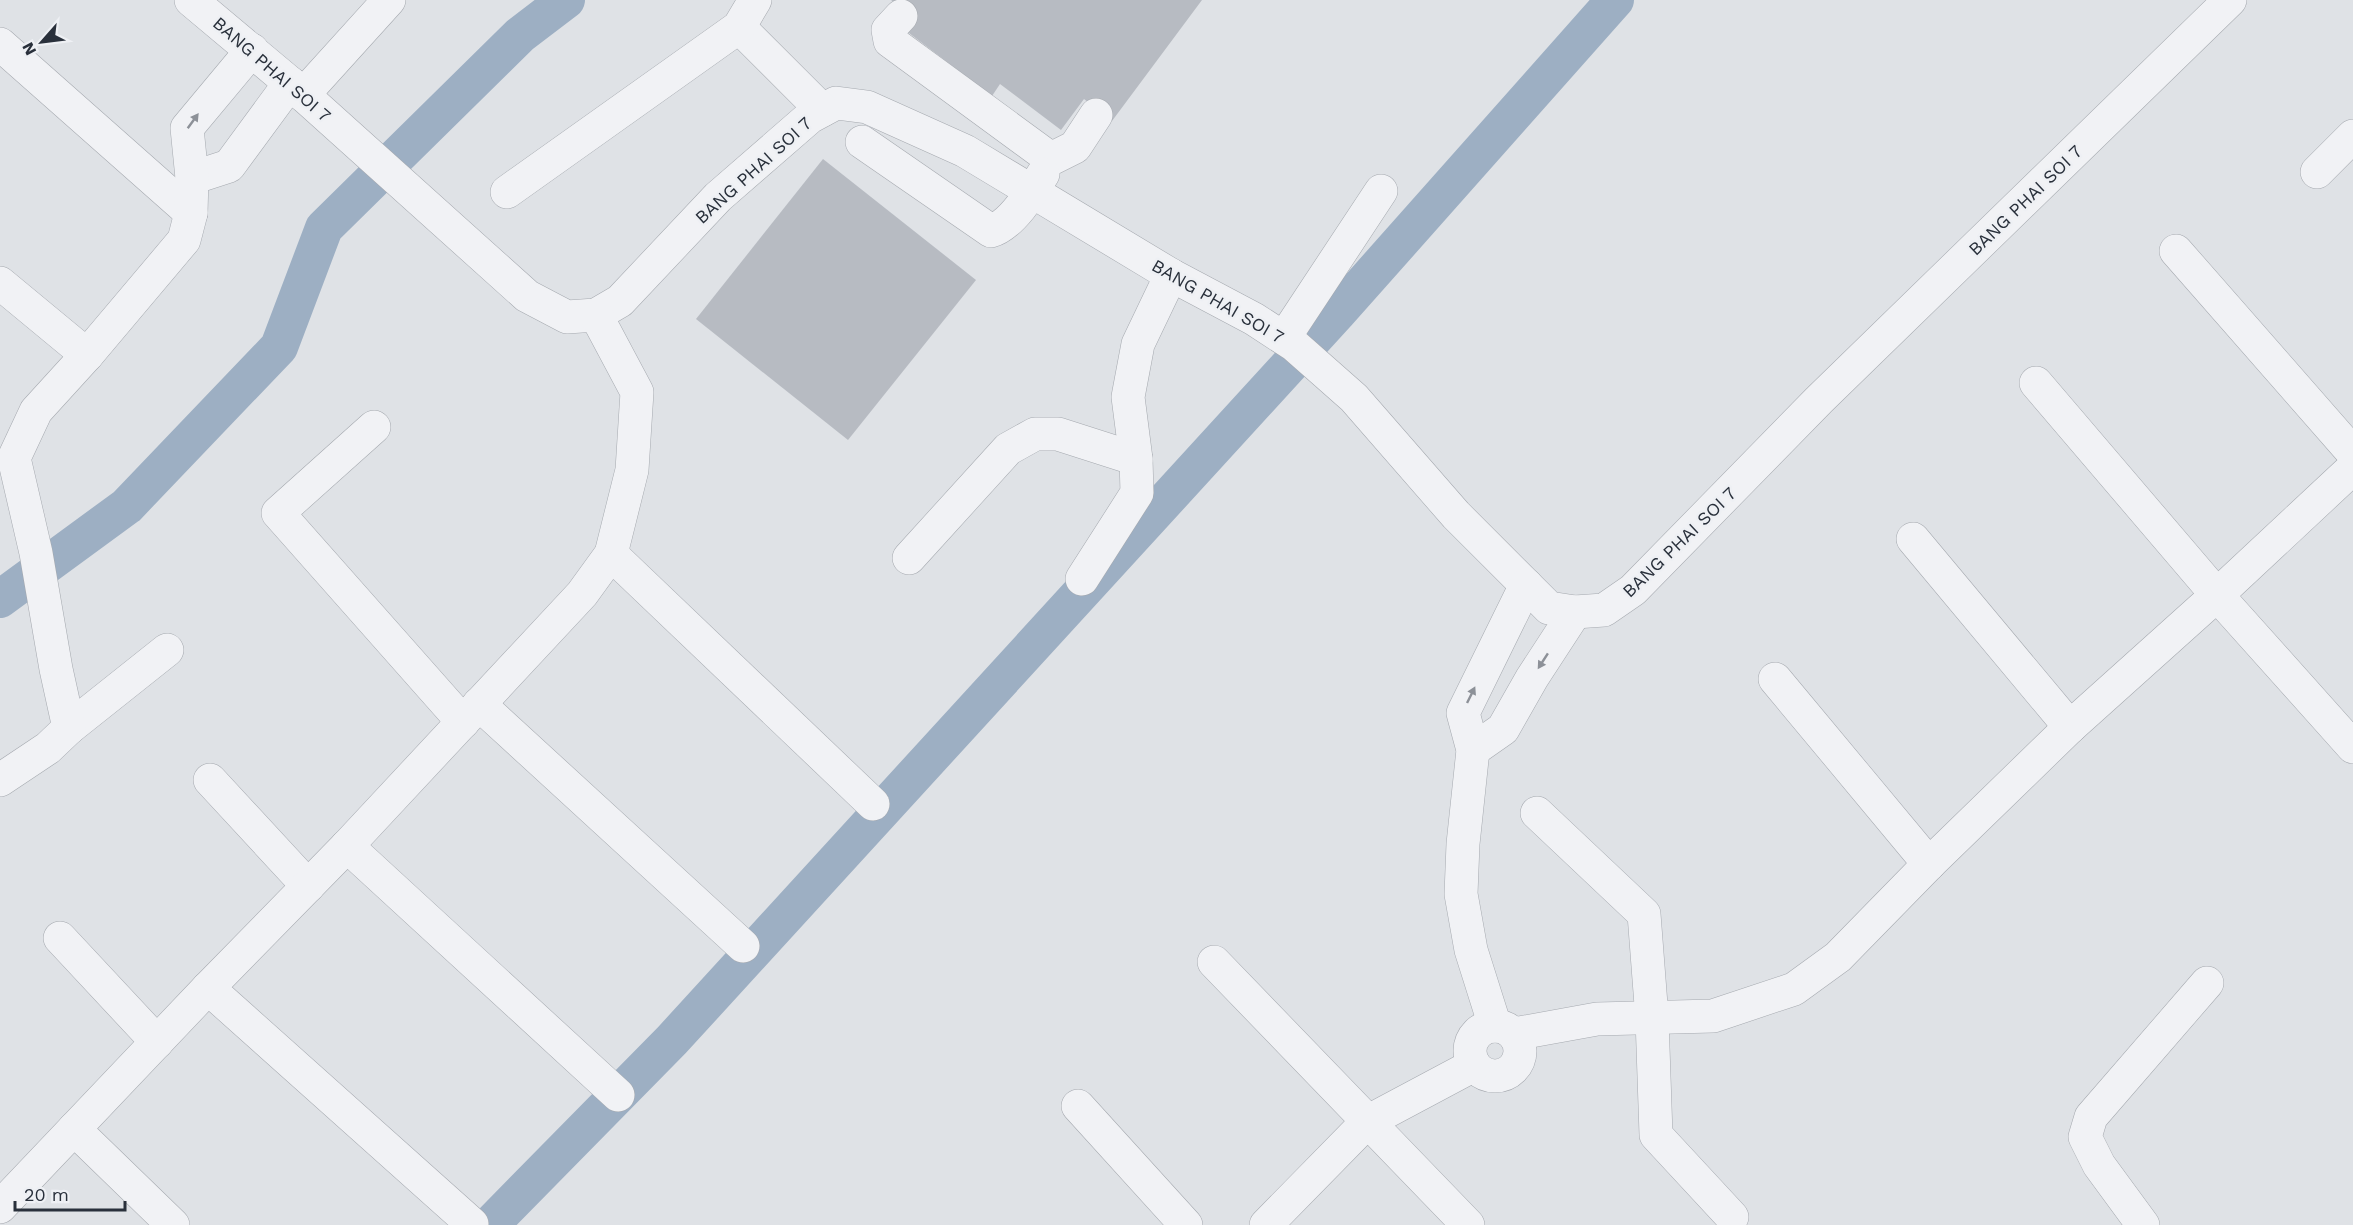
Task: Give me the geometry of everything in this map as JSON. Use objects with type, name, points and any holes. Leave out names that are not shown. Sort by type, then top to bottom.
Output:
[{"type":"street","name":"BANG PHAI SOI 7","points":[[191,0],[297,89],[527,296],[567,317],[596,315],[620,301],[718,197],[810,117],[836,103],[867,107],[965,151],[1171,275],[1254,319],[1298,349],[1354,398],[1456,515],[1549,608],[1575,612],[1604,610],[1633,590],[1819,400],[2230,0]]},
{"type":"street","points":[[192,177],[229,166],[297,89],[389,0]]},
{"type":"street","points":[[507,192],[747,14],[822,110]]},
{"type":"street","points":[[901,16],[888,30],[890,41],[1051,159]]},
{"type":"street","points":[[0,44],[191,213]]},
{"type":"street","points":[[69,728],[56,669],[36,553],[14,459],[12,434],[87,355],[183,240],[191,213],[192,177],[187,128],[252,50]]},
{"type":"street","points":[[862,142],[991,231],[1001,228],[1032,192],[1051,159],[1075,147],[1096,115]]},
{"type":"street","points":[[2317,172],[2353,136]]},
{"type":"street","points":[[1298,349],[1381,191]]},
{"type":"street","points":[[2176,252],[2353,453]]},
{"type":"street","points":[[1082,579],[1137,493],[1136,459],[1128,397],[1137,344],[1171,275]]},
{"type":"street","points":[[0,283],[87,355]]},
{"type":"street","points":[[0,1207],[208,988],[347,846],[582,594],[611,554],[632,471],[637,392],[596,315]]},
{"type":"street","points":[[2036,383],[2217,595],[2353,747]]},
{"type":"street","points":[[374,427],[278,513],[471,713],[743,946]]},
{"type":"street","points":[[909,558],[1008,449],[1035,434],[1058,434],[1136,459]]},
{"type":"street","points":[[1504,1030],[1597,1019],[1713,1016],[1794,989],[1838,957],[1929,864],[2070,727],[2217,595],[2353,468]]},
{"type":"street","points":[[1913,539],[2070,727]]},
{"type":"street","points":[[611,554],[873,804]]},
{"type":"street","points":[[1266,1225],[1367,1122],[1474,1065],[1483,1073],[1491,1076],[1509,1072],[1520,1055],[1518,1044],[1504,1030],[1471,950],[1461,894],[1473,750],[1463,713],[1526,585]]},
{"type":"street","points":[[1473,750],[1503,729],[1532,678],[1575,612]]},
{"type":"street","points":[[0,780],[48,748],[69,728],[167,650]]},
{"type":"street","points":[[1776,679],[1929,864]]},
{"type":"street","points":[[210,780],[308,886]]},
{"type":"street","points":[[1537,813],[1644,914],[1652,1018],[1656,1135],[1732,1217]]},
{"type":"street","points":[[347,846],[618,1095]]},
{"type":"street","points":[[60,938],[157,1042]]},
{"type":"street","points":[[1214,962],[1468,1225]]},
{"type":"street","points":[[2143,1225],[2099,1165],[2085,1137],[2091,1117],[2207,983]]},
{"type":"street","points":[[208,988],[472,1224]]},
{"type":"street","points":[[1078,1106],[1186,1225]]},
{"type":"street","points":[[74,1129],[173,1225]]},
{"type":"building","points":[[891,0],[1202,0],[1112,121],[1084,99],[1061,130],[1000,84],[992,96],[905,30],[914,17]]},
{"type":"building","points":[[823,159],[976,280],[848,440],[696,319]]},
{"type":"waterway","points":[[0,599],[127,506],[279,347],[324,228],[520,35],[566,0]]},
{"type":"waterway","points":[[490,1225],[672,1040],[1338,312],[1615,0]]}]
